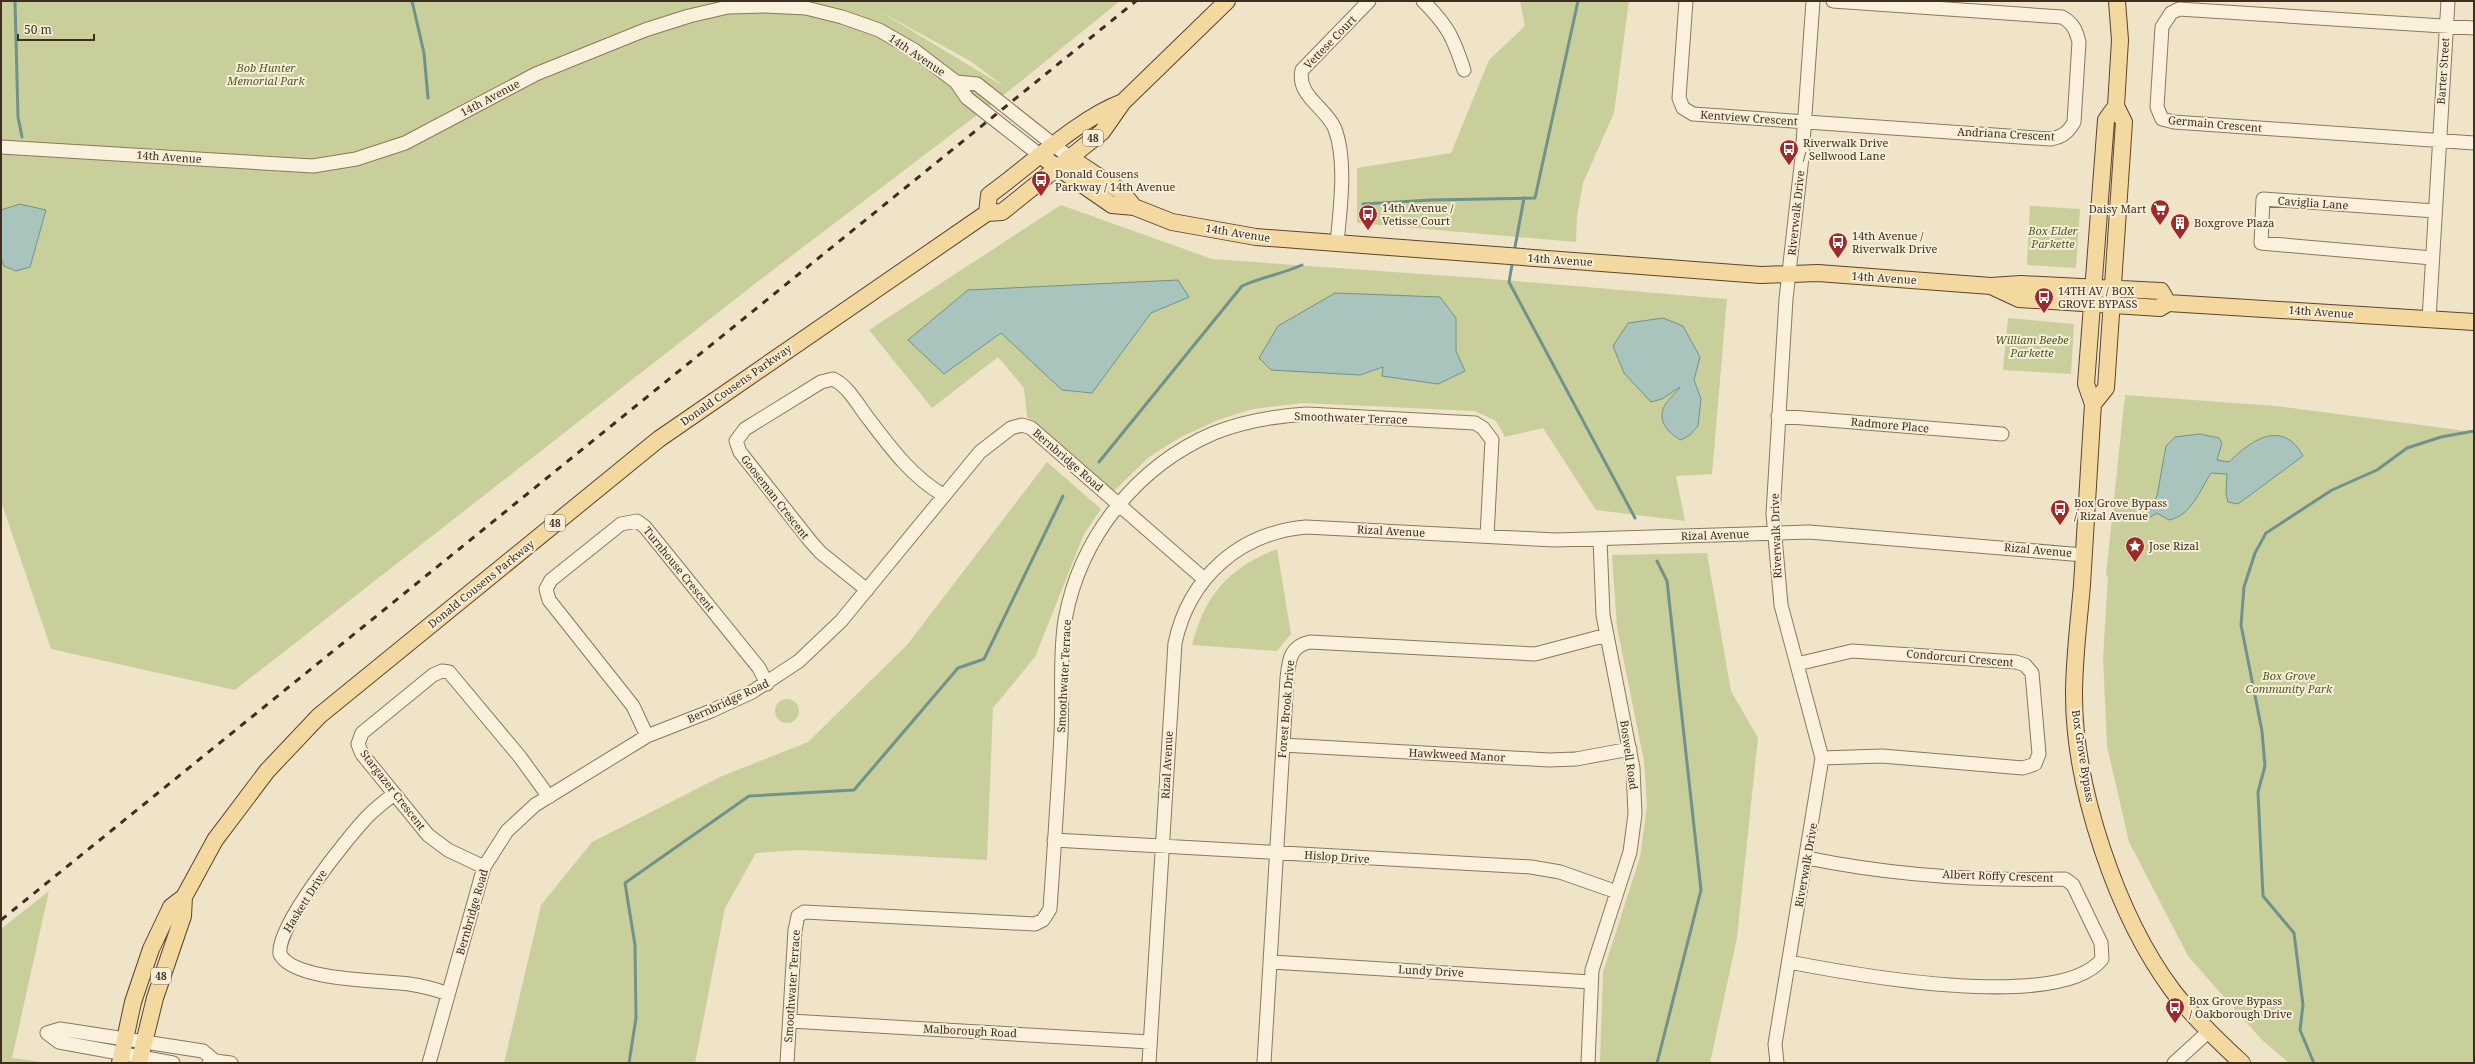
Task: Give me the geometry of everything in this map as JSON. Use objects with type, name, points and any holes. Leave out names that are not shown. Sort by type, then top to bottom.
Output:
[{"type":"main road","name":"Donald Cousens Parkway","points":[[122,1052],[133,1002],[151,949],[171,907],[184,897],[215,840],[267,771],[319,716],[659,439],[987,213],[1002,212],[1102,132],[1123,102],[1227,1]]},
{"type":"main road","name":"Box Grove Bypass","points":[[2093,404],[2106,388],[2124,122],[2116,106],[2120,40],[2117,1]]},
{"type":"main road","name":"Donald Cousens Parkway","points":[[987,213],[989,195],[1054,145],[1107,108],[1123,102]]},
{"type":"main road","name":"Box Grove Bypass","points":[[2116,106],[2106,120],[2086,384],[2093,404],[2074,695],[2085,782],[2099,841],[2135,930],[2173,990],[2208,1032],[2242,1063]]},
{"type":"main road","name":"14th Avenue","points":[[1041,156],[1056,168],[1112,204],[1134,207],[1172,222],[1256,237],[1753,274],[1818,273],[1991,286],[2021,284],[2161,291],[2168,303]]},
{"type":"main road","name":"14th Avenue","points":[[1070,157],[1122,192],[1134,207]]},
{"type":"main road","name":"14th Avenue","points":[[1991,286],[2018,299],[2160,308],[2168,303],[2474,322]]},
{"type":"main road","name":"Donald Cousens Parkway","points":[[142,1053],[154,998],[183,916],[184,897]]},
{"type":"street","name":"Vettese Court","points":[[1337,243],[1341,178],[1339,140],[1334,127],[1303,88],[1300,78],[1302,70],[1369,1]]},
{"type":"street","points":[[1423,1],[1446,24],[1451,33],[1464,70]]},
{"type":"street","name":"Kentview Crescent","points":[[1686,1],[1679,90],[1680,103],[1683,108],[1694,114],[1804,121]]},
{"type":"street","name":"Riverwalk Drive","points":[[1777,1063],[1776,1044],[1822,758],[1780,605],[1775,533],[1774,480],[1789,274],[1804,121],[1813,1]]},
{"type":"street","name":"Andriana Crescent","points":[[1804,121],[2050,139],[2059,138],[2068,132],[2074,122],[2079,42],[2077,31],[2071,22],[2062,17],[1941,4],[1833,1]]},
{"type":"street","name":"Barter Street","points":[[2429,319],[2438,140],[2448,1]]},
{"type":"street","name":"14th Avenue","points":[[1,147],[314,166],[356,159],[405,143],[536,74],[645,30],[689,16],[728,7],[766,6],[806,8],[842,16],[879,30],[914,50],[956,82],[967,98],[1041,156]]},
{"type":"street","name":"Germain Crescent","points":[[2474,28],[2179,8],[2171,12],[2162,27],[2157,107],[2162,119],[2168,122],[2474,143]]},
{"type":"street","name":"14th Avenue","points":[[956,82],[977,84],[1070,157]]},
{"type":"street","name":"Caviglia Lane","points":[[2432,258],[2261,243],[2263,199],[2435,211]]},
{"type":"street","name":"Gooseman Crescent","points":[[867,590],[821,553],[811,542],[740,452],[736,441],[740,434],[745,428],[825,380],[831,378],[846,390],[906,466],[930,487],[943,495]]},
{"type":"street","name":"Smoothwater Terrace","points":[[787,1063],[795,930],[798,916],[804,912],[1035,924],[1043,920],[1050,909],[1065,620],[1076,579],[1088,552],[1119,505],[1136,484],[1170,457],[1214,433],[1256,420],[1307,414],[1475,424],[1483,428],[1492,440],[1487,536]]},
{"type":"street","name":"Radmore Place","points":[[1778,416],[2002,434]]},
{"type":"street","name":"Bernbridge Road","points":[[429,1063],[484,867],[510,827],[535,805],[549,798],[647,736],[710,711],[767,684],[816,646],[841,622],[943,495],[988,444],[1011,428],[1022,425],[1031,428],[1204,580]]},
{"type":"street","name":"Turnhouse Crescent","points":[[647,736],[634,706],[550,600],[546,589],[551,580],[621,524],[637,521],[645,527],[759,668],[767,684]]},
{"type":"street","name":"Rizal Avenue","points":[[1149,1063],[1175,643],[1185,611],[1204,580],[1226,558],[1248,543],[1271,533],[1298,528],[1346,528],[1554,540],[1775,533],[1827,533],[2084,555]]},
{"type":"street","name":"Boswell Road","points":[[1588,1063],[1590,982],[1596,954],[1630,852],[1635,814],[1630,749],[1603,615],[1600,539]]},
{"type":"street","name":"Forest Brook Drive","points":[[1264,1063],[1272,962],[1283,745],[1290,656],[1297,647],[1303,643],[1319,642],[1535,654],[1607,636]]},
{"type":"street","name":"Condorcuri Crescent","points":[[1797,664],[1839,653],[1868,651],[2016,662],[2025,665],[2032,673],[2039,754],[2035,764],[2023,768],[1882,756],[1822,758]]},
{"type":"street","name":"Stargazer Crescent","points":[[484,867],[439,844],[420,826],[362,754],[358,744],[362,733],[433,675],[442,671],[449,672],[459,681],[520,756],[549,798]]},
{"type":"street","name":"Hawkweed Manor","points":[[1283,745],[1549,760],[1576,759],[1630,749]]},
{"type":"street","name":"Haskett Drive","points":[[394,794],[369,815],[324,871],[285,933],[280,945],[280,954],[290,965],[309,972],[411,984],[448,994]]},
{"type":"street","name":"Hislop Drive","points":[[1054,840],[1537,868],[1560,872],[1617,892]]},
{"type":"street","name":"Albert Roffy Crescent","points":[[1789,962],[1909,981],[1998,988],[2049,983],[2070,978],[2089,970],[2102,959],[2101,943],[2073,885],[2065,879],[2000,879],[1849,866],[1807,858]]},
{"type":"street","name":"Lundy Drive","points":[[1272,962],[1590,982]]},
{"type":"street","name":"Malborough Road","points":[[790,1021],[1150,1042]]},
{"type":"street","points":[[2174,1063],[2208,1032]]},
{"type":"street","points":[[122,1052],[142,1053],[203,1051],[212,1062],[231,1063]]},
{"type":"street","points":[[142,1053],[173,1063]]},
{"type":"green space","name":"Bob Hunter Memorial Park","points":[[1,1],[1120,1],[1010,90],[765,276],[235,690],[51,649],[1,501]],"holes":[[[881,12],[970,61],[1005,87]]]},
{"type":"green space","points":[[1520,1],[1629,1],[1614,113],[1583,183],[1577,217],[1576,242],[1357,223],[1357,168],[1451,153],[1489,60],[1525,26]]},
{"type":"green space","points":[[1061,205],[1212,259],[1492,279],[1727,299],[1712,474],[1676,476],[1685,521],[1596,510],[1543,428],[1505,437],[1496,421],[1475,411],[1303,403],[1253,409],[1218,420],[1181,437],[1149,457],[1114,491],[1027,417],[1024,388],[998,357],[932,408],[869,330]]},
{"type":"green space","name":"Box Elder Parkette","points":[[2030,206],[2080,209],[2076,268],[2027,265]]},
{"type":"green space","name":"William Beebe Parkette","points":[[2008,318],[2074,324],[2071,374],[2003,370]]},
{"type":"green space","name":"Box Grove Community Park","points":[[2125,395],[2276,406],[2474,432],[2474,1063],[2289,1063],[2261,1039],[2188,956],[2129,842],[2107,746],[2103,658],[2108,576],[2106,575]]},
{"type":"green space","points":[[1047,462],[1101,509],[1084,534],[1035,657],[993,708],[987,860],[800,850],[756,853],[725,908],[695,1063],[504,1063],[541,905],[592,842],[720,777],[808,742],[907,645]]},
{"type":"green space","points":[[1277,549],[1291,634],[1277,651],[1192,645],[1197,627],[1204,611],[1221,585],[1232,574],[1245,565],[1260,556]]},
{"type":"green space","points":[[1707,553],[1731,691],[1758,738],[1737,938],[1710,1063],[1600,1063],[1603,972],[1640,857],[1647,806],[1644,761],[1617,627],[1612,555]]},
{"type":"green space","points":[[787,699],[792,700],[798,706],[798,716],[792,722],[787,723],[782,722],[776,716],[775,711],[776,706],[782,700]]},
{"type":"green space","points":[[49,891],[12,1058],[48,1063],[1,1063],[1,929]]},
{"type":"water","points":[[20,204],[46,210],[30,267],[16,271],[4,266],[1,258],[1,210]]},
{"type":"water","points":[[1178,280],[1189,297],[1151,313],[1092,393],[1062,390],[1001,333],[944,374],[908,340],[968,290]]},
{"type":"water","points":[[1335,293],[1440,297],[1456,318],[1456,351],[1465,371],[1438,384],[1382,376],[1383,367],[1360,375],[1271,370],[1259,358],[1278,326]]},
{"type":"water","points":[[1663,318],[1683,326],[1700,357],[1694,380],[1701,399],[1698,426],[1690,435],[1681,440],[1669,431],[1663,422],[1662,417],[1665,404],[1680,387],[1662,399],[1651,402],[1624,373],[1613,346],[1628,323]]},
{"type":"water","points":[[2200,434],[2219,438],[2222,443],[2217,460],[2229,462],[2247,446],[2267,436],[2286,438],[2295,445],[2303,456],[2238,504],[2228,502],[2226,494],[2227,474],[2211,473],[2189,508],[2177,518],[2169,520],[2157,513],[2147,519],[2143,517],[2157,496],[2166,446],[2175,437]]},
{"type":"waterway","points":[[15,1],[18,117],[22,137]]},
{"type":"waterway","points":[[412,1],[424,53],[428,98]]},
{"type":"waterway","points":[[1363,204],[1431,200],[1535,198],[1578,1]]},
{"type":"waterway","points":[[1515,247],[1524,198]]},
{"type":"waterway","points":[[1099,462],[1242,286],[1302,265]]},
{"type":"waterway","points":[[1512,265],[1509,282],[1635,518]]},
{"type":"waterway","points":[[2313,1061],[2300,1030],[2303,1005],[2294,933],[2263,896],[2258,792],[2265,766],[2262,731],[2241,625],[2244,587],[2255,553],[2266,533],[2332,490],[2377,470],[2407,448],[2441,437],[2474,431]]},
{"type":"waterway","points":[[629,1063],[636,1018],[635,945],[625,883],[749,796],[854,790],[958,668],[984,659],[1063,496]]},
{"type":"waterway","points":[[1657,561],[1667,581],[1701,890],[1657,1063]]},
{"type":"railway","points":[[1,920],[1136,1]]},
{"type":"place","name":"Riverwalk Drive / Sellwood Lane","points":[[1789,166]]},
{"type":"place","name":"Donald Cousens Parkway / 14th Avenue","points":[[1041,197]]},
{"type":"place","name":"Daisy Mart","points":[[2160,226]]},
{"type":"place","name":"14th Avenue / Vetisse Court","points":[[1368,231]]},
{"type":"place","name":"Boxgrove Plaza","points":[[2180,240]]},
{"type":"place","name":"14th Avenue / Riverwalk Drive","points":[[1838,259]]},
{"type":"place","name":"14TH AV / BOX GROVE BYPASS","points":[[2044,314]]},
{"type":"place","name":"Box Grove Bypass / Rizal Avenue","points":[[2060,526]]},
{"type":"place","name":"Jose Rizal","points":[[2135,563]]},
{"type":"place","name":"Box Grove Bypass / Oakborough Drive","points":[[2175,1024]]}]
